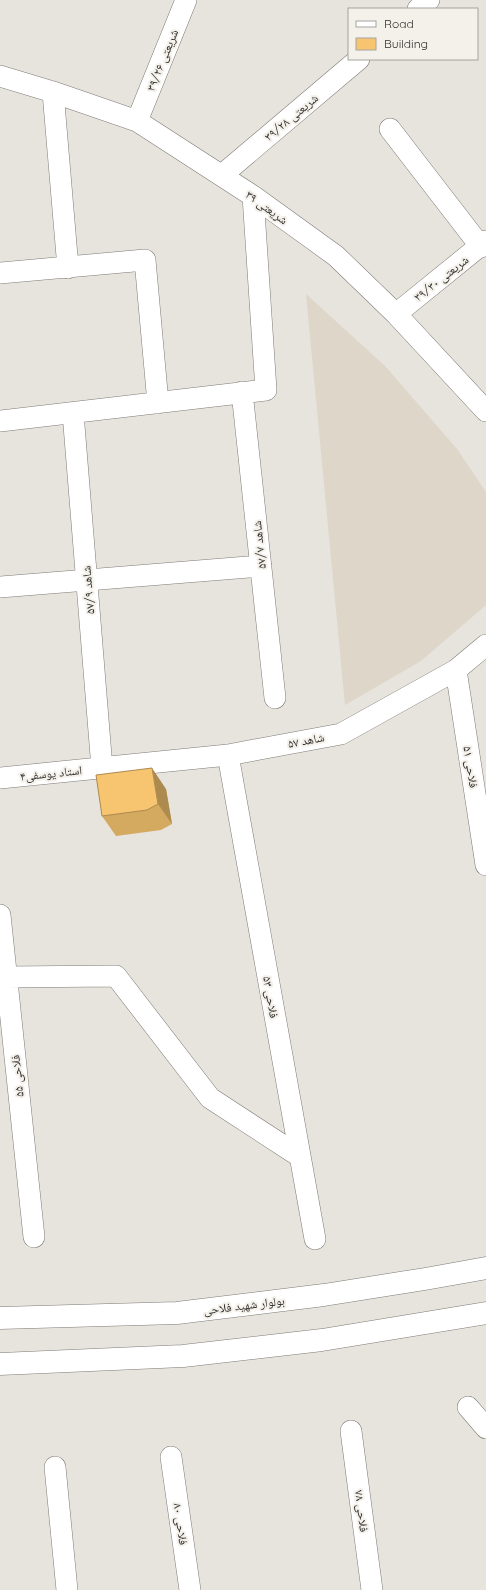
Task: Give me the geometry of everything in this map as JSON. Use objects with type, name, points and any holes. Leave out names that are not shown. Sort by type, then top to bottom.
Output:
[{"type":"main road","name":"بولوار شهید فلاحی","points":[[0,1318],[177,1313],[324,1295],[417,1281],[486,1268]]},
{"type":"main road","points":[[0,1364],[183,1356],[322,1340],[486,1313]]},
{"type":"street","name":"شریعتی ۳۹/۲۶","points":[[137,121],[186,0]]},
{"type":"street","points":[[419,8],[429,0]]},
{"type":"street","name":"شریعتی ۳۹/۲۸","points":[[222,175],[359,60]]},
{"type":"street","name":"شریعتی ۳۹","points":[[0,76],[53,92],[137,121],[253,196],[336,256],[396,314],[486,411]]},
{"type":"street","points":[[53,92],[68,268]]},
{"type":"street","points":[[390,129],[483,244]]},
{"type":"street","points":[[0,421],[266,390],[253,196]]},
{"type":"street","name":"شریعتی ۳۹/۳۰","points":[[396,314],[483,244]]},
{"type":"street","points":[[0,273],[145,260],[158,403]]},
{"type":"street","name":"شاهد ۵۷/۷","points":[[242,392],[275,698]]},
{"type":"street","name":"شاهد ۵۷/۹","points":[[73,413],[102,768]]},
{"type":"street","points":[[0,587],[261,566]]},
{"type":"street","name":"شاهد ۵۷","points":[[102,768],[228,755],[341,734],[456,670],[486,645]]},
{"type":"street","name":"فلاحی ۵۱","points":[[456,670],[486,865]]},
{"type":"street","name":"فلاحی ۵۳","points":[[228,755],[315,1239]]},
{"type":"street","name":"استاد یوسفی۴","points":[[0,778],[102,768]]},
{"type":"street","name":"فلاحی ۵۵","points":[[0,915],[34,1237]]},
{"type":"street","points":[[6,977],[116,976],[210,1098],[300,1156]]},
{"type":"street","points":[[468,1407],[486,1428]]},
{"type":"street","name":"فلاحی ۷۸","points":[[351,1431],[372,1590]]},
{"type":"street","name":"فلاحی ۸۰","points":[[171,1457],[190,1590]]},
{"type":"street","points":[[55,1467],[67,1590]]},
{"type":"shaded area","points":[[306,294],[385,366],[457,449],[486,492],[486,605],[421,661],[345,705]]},
{"type":"building","points":[[152,768],[158,804],[147,810],[102,816],[96,775]]}]
